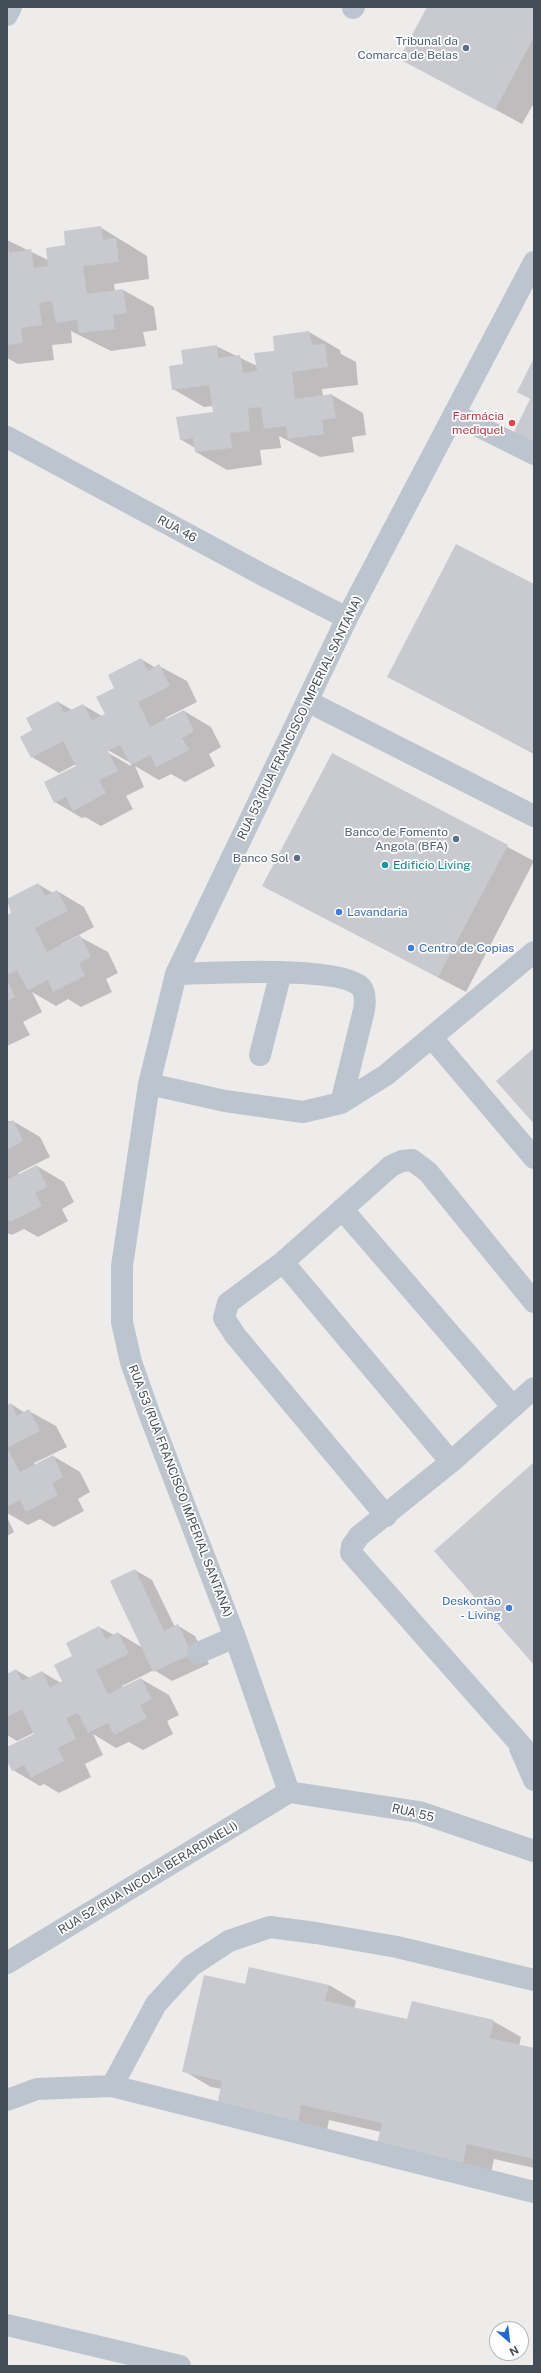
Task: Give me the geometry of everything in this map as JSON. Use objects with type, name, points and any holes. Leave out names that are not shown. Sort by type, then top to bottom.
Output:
[{"type":"street","points":[[7,15],[11,7]]},
{"type":"street","name":"RUA 53 (RUA FRANCISCO IMPERIAL SANTANA)","points":[[288,1792],[235,1637],[146,1406],[131,1362],[122,1322],[122,1266],[149,1084],[176,974],[347,618],[534,262]]},
{"type":"street","points":[[454,414],[534,454]]},
{"type":"street","name":"RUA 46","points":[[7,437],[263,575],[347,618]]},
{"type":"street","points":[[307,701],[534,816]]},
{"type":"street","points":[[149,1084],[225,1101],[303,1112],[341,1103],[386,1075],[534,952]]},
{"type":"street","points":[[176,974],[281,972],[341,977],[352,980],[362,988],[365,998],[364,1010],[341,1103]]},
{"type":"street","points":[[260,1055],[281,972]]},
{"type":"street","points":[[432,1038],[534,1158]]},
{"type":"street","points":[[386,1516],[235,1335],[224,1318],[228,1303],[283,1262],[391,1166],[402,1161],[412,1160],[428,1172],[534,1302]]},
{"type":"street","points":[[342,1209],[513,1407]]},
{"type":"street","points":[[283,1262],[451,1462]]},
{"type":"street","points":[[534,1388],[451,1462],[386,1516],[359,1536],[352,1546],[352,1553],[534,1760]]},
{"type":"street","points":[[198,1653],[235,1637]]},
{"type":"street","points":[[516,1739],[534,1780]]},
{"type":"street","name":"RUA 55","points":[[288,1792],[419,1812],[534,1851]]},
{"type":"street","name":"RUA 52 (RUA NICOLA BERARDINELI)","points":[[7,1963],[288,1792]]},
{"type":"street","points":[[112,2086],[156,2004],[191,1966],[229,1941],[270,1927],[316,1933],[397,1948],[534,1980]]},
{"type":"street","points":[[7,2100],[37,2089],[112,2086],[534,2192]]},
{"type":"street","points":[[7,2325],[180,2366]]},
{"type":"building","name":"Tribunal da Comarca de Belas","points":[[427,7],[534,7],[534,37],[495,110],[399,59]]},
{"type":"building","points":[[101,226],[103,240],[116,238],[119,262],[83,266],[87,294],[123,289],[127,313],[113,315],[115,329],[79,333],[77,320],[56,323],[52,301],[39,303],[42,325],[21,328],[23,343],[7,345],[7,237],[9,253],[31,249],[34,268],[48,266],[46,248],[65,245],[64,231]]},
{"type":"building","points":[[309,331],[312,345],[325,344],[328,367],[292,372],[295,399],[332,394],[336,418],[322,420],[324,434],[288,439],[286,426],[264,429],[261,407],[248,408],[250,431],[230,433],[232,448],[195,452],[193,438],[180,440],[176,417],[213,412],[209,385],[172,390],[169,366],[183,364],[181,350],[217,345],[218,358],[240,355],[243,373],[257,371],[254,353],[274,351],[273,336]]},
{"type":"building","points":[[534,358],[534,447],[512,436],[530,399],[517,392]]},
{"type":"building","points":[[456,544],[534,584],[534,753],[387,677]]},
{"type":"building","points":[[141,658],[148,671],[159,664],[170,686],[138,702],[150,727],[184,710],[194,731],[182,738],[189,750],[156,767],[150,755],[131,765],[120,745],[108,751],[118,771],[99,780],[106,793],[73,811],[66,797],[54,803],[44,782],[76,766],[63,741],[31,758],[20,737],[32,730],[26,718],[58,701],[64,713],[83,704],[92,720],[105,714],[96,697],[114,688],[108,675]]},
{"type":"building","name":"Edificio Living","points":[[332,753],[508,845],[438,977],[262,886]]},
{"type":"building","points":[[38,883],[45,896],[57,890],[68,911],[35,928],[47,952],[80,935],[91,957],[79,963],[85,976],[53,992],[48,980],[28,990],[17,970],[7,975],[7,915],[11,913],[7,899]]},
{"type":"building","points":[[7,980],[15,997],[7,1001]]},
{"type":"building","points":[[534,1048],[534,1124],[496,1081]]},
{"type":"building","points":[[13,1120],[23,1141],[7,1150],[7,1123]]},
{"type":"building","points":[[37,1165],[47,1187],[35,1193],[42,1206],[10,1222],[7,1217],[7,1180]]},
{"type":"building","points":[[11,1403],[17,1416],[29,1409],[40,1431],[7,1448],[7,1405]]},
{"type":"building","points":[[7,1448],[20,1472],[53,1455],[63,1477],[52,1483],[58,1495],[26,1512],[20,1500],[7,1507]]},
{"type":"building","name":"Deskontão - Living","points":[[534,1462],[534,1665],[434,1551]]},
{"type":"building","points":[[135,1569],[164,1631],[178,1624],[192,1654],[153,1672],[110,1581]]},
{"type":"building","points":[[99,1626],[106,1639],[118,1632],[129,1654],[96,1670],[108,1694],[141,1678],[152,1699],[140,1705],[147,1718],[114,1735],[108,1723],[88,1733],[78,1713],[66,1718],[76,1739],[58,1748],[64,1761],[31,1778],[24,1765],[12,1771],[7,1761],[7,1747],[34,1734],[22,1709],[7,1717],[7,1674],[16,1669],[22,1681],[42,1671],[50,1688],[62,1681],[54,1665],[72,1656],[66,1643]]},
{"type":"building","points":[[249,1967],[329,1985],[325,2001],[407,2019],[412,2001],[494,2020],[490,2038],[534,2048],[534,2159],[467,2144],[463,2163],[377,2144],[382,2123],[301,2105],[298,2124],[217,2106],[222,2081],[182,2072],[204,1975],[245,1984]]},
{"type":"place","name":"Tribunal da Comarca de Belas","points":[[466,48]]},
{"type":"place","name":"Farmácia mediquel","points":[[512,423]]},
{"type":"place","name":"Banco de Fomento Angola (BFA)","points":[[456,839]]},
{"type":"place","name":"Banco Sol","points":[[297,858]]},
{"type":"place","name":"Edificio Living","points":[[385,865]]},
{"type":"place","name":"Lavandaria","points":[[339,912]]},
{"type":"place","name":"Centro de Copias","points":[[411,948]]},
{"type":"place","name":"Deskontão - Living","points":[[509,1608]]}]
